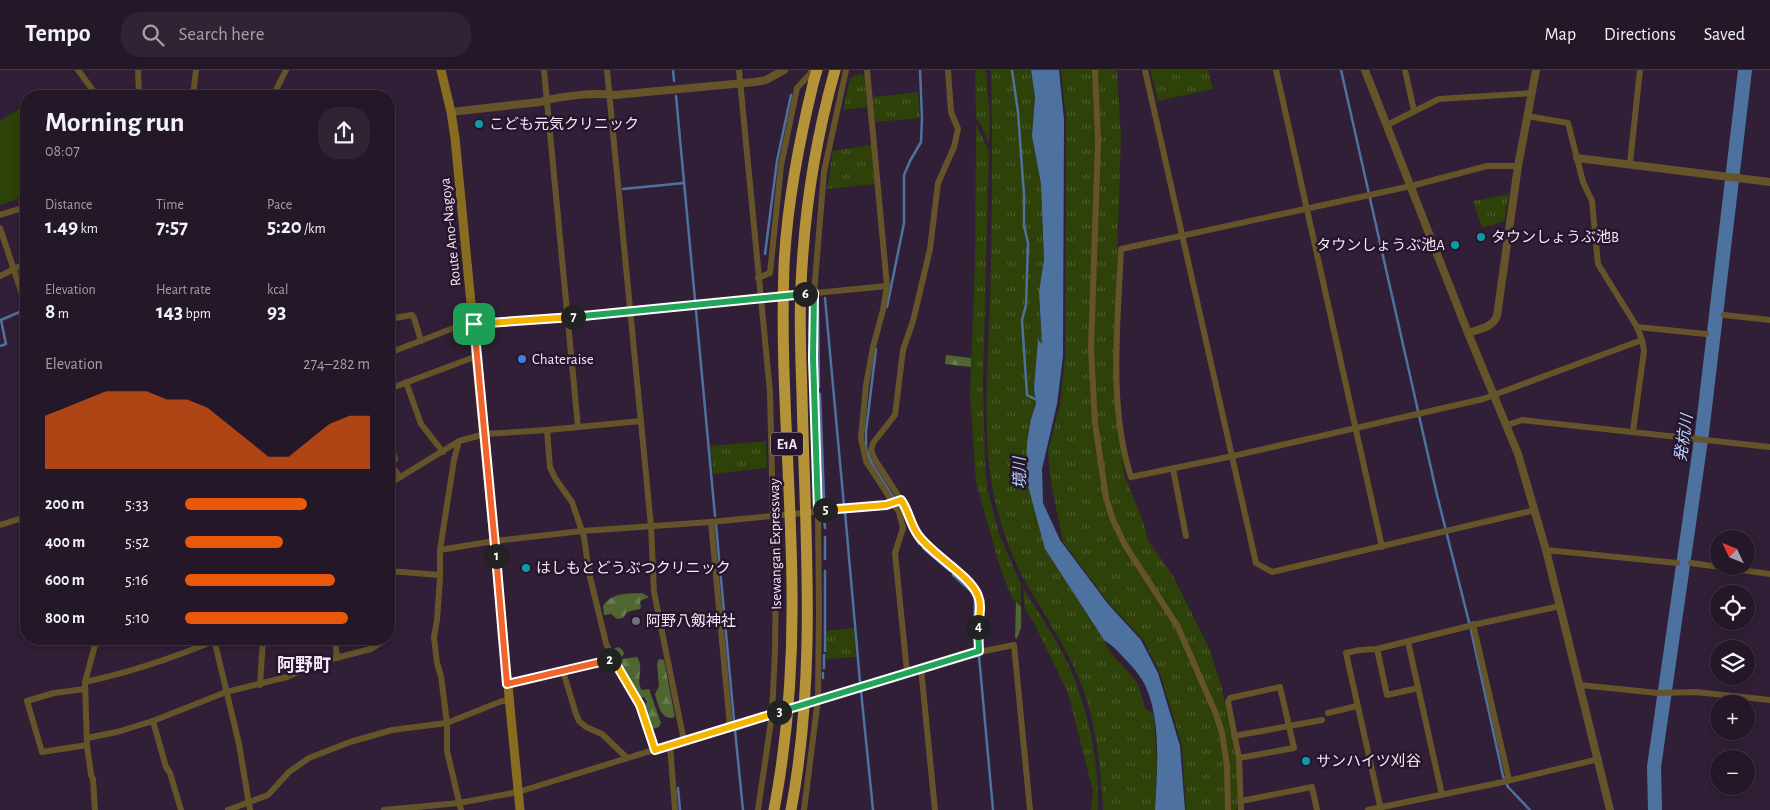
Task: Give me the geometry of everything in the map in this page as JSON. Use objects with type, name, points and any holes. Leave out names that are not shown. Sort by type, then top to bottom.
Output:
[{"type":"highway","name":"Isewangan Expressway","points":[[774,810],[788,703],[792,588],[784,348],[784,266],[793,175],[817,70]]},
{"type":"highway","name":"Isewangan Expressway","points":[[791,810],[800,751],[808,602],[801,356],[801,278],[804,234],[814,161],[835,70]]},
{"type":"main road","name":"Route Ano-Nagoya","points":[[440,70],[451,112],[474,324],[520,810]]},
{"type":"street","points":[[78,70],[93,90]]},
{"type":"street","points":[[138,70],[139,90]]},
{"type":"street","points":[[194,90],[196,70]]},
{"type":"street","points":[[276,90],[286,70]]},
{"type":"street","points":[[544,70],[578,426]]},
{"type":"street","points":[[607,70],[651,526],[654,592],[684,741]]},
{"type":"street","points":[[739,70],[770,392],[772,516],[776,576],[772,714],[758,810]]},
{"type":"street","points":[[451,112],[540,102],[553,98],[615,95],[740,84],[766,80],[784,70]]},
{"type":"street","points":[[758,278],[770,273],[780,166],[797,88],[809,76],[812,70]]},
{"type":"street","points":[[805,809],[818,699],[820,612],[813,358],[814,293],[824,172],[846,70]]},
{"type":"street","points":[[868,70],[887,286],[884,310],[872,347],[861,438],[866,461],[898,502],[903,528],[895,553],[907,672]]},
{"type":"street","points":[[948,70],[951,112],[958,130],[954,147],[938,183],[930,249],[913,321],[903,350],[895,415],[873,442],[871,450],[898,502],[918,535],[928,547],[973,586],[980,606],[979,651]]},
{"type":"street","points":[[1095,70],[1098,142],[1091,349],[1095,423],[1106,498],[1113,520],[1125,545],[1178,627],[1216,714],[1222,733],[1227,766],[1228,810]]},
{"type":"street","points":[[1145,70],[1256,563],[1272,572],[1535,510]]},
{"type":"street","points":[[1276,70],[1382,547]]},
{"type":"street","points":[[1365,70],[1468,333],[1518,454],[1546,550],[1599,759],[1610,810]]},
{"type":"street","points":[[1405,70],[1414,111]]},
{"type":"street","points":[[1468,333],[1490,326],[1497,316],[1518,166],[1536,70]]},
{"type":"street","points":[[1630,163],[1640,70]]},
{"type":"street","points":[[1387,125],[1440,98],[1532,93]]},
{"type":"street","points":[[1526,116],[1568,123],[1583,182],[1592,201],[1598,264],[1637,327],[1642,340],[1644,351],[1633,431]]},
{"type":"street","points":[[1577,158],[1630,163],[1770,182]]},
{"type":"street","points":[[1518,166],[1487,166],[1411,186],[1307,207],[1121,249],[1117,325],[1117,374],[1120,423],[1126,461],[1132,477],[1483,399],[1642,340]]},
{"type":"street","points":[[0,215],[20,209]]},
{"type":"street","points":[[0,228],[20,288]]},
{"type":"street","points":[[0,276],[20,266]]},
{"type":"street","points":[[395,352],[464,324],[568,317],[887,286]]},
{"type":"street","points":[[1724,315],[1770,320]]},
{"type":"street","points":[[395,318],[412,316],[421,341]]},
{"type":"street","points":[[1637,327],[1706,334]]},
{"type":"street","points":[[395,387],[472,356],[477,356]]},
{"type":"street","points":[[406,382],[421,424],[443,452]]},
{"type":"street","points":[[1507,425],[1522,420],[1770,447]]},
{"type":"street","points":[[395,481],[459,441],[484,434],[641,421]]},
{"type":"street","points":[[547,430],[550,467],[555,478],[572,502],[582,531],[589,573],[606,643],[613,659],[640,705],[655,750]]},
{"type":"street","points":[[459,441],[454,460],[440,550],[437,620],[434,636],[447,724],[447,751],[461,810]]},
{"type":"street","points":[[1173,469],[1186,536]]},
{"type":"street","points":[[395,471],[400,478]]},
{"type":"street","points":[[440,550],[494,541],[582,531],[711,522],[898,502]]},
{"type":"street","points":[[0,525],[20,519]]},
{"type":"street","points":[[711,522],[730,727]]},
{"type":"street","points":[[1546,550],[1677,563]]},
{"type":"street","points":[[1690,563],[1770,574]]},
{"type":"street","points":[[395,571],[440,575]]},
{"type":"street","points":[[1381,809],[1346,653],[1377,649],[1471,625],[1560,606]]},
{"type":"street","points":[[1471,625],[1506,781]]},
{"type":"street","points":[[1408,642],[1442,795]]},
{"type":"street","points":[[95,645],[85,685],[87,745],[93,779],[95,810]]},
{"type":"street","points":[[87,745],[42,752],[28,701],[124,674],[166,660],[202,645]]},
{"type":"street","points":[[215,645],[239,744],[249,807]]},
{"type":"street","points":[[260,685],[263,645]]},
{"type":"street","points":[[335,645],[337,658]]},
{"type":"street","points":[[88,738],[153,722],[226,692],[287,677],[320,662],[376,645]]},
{"type":"street","points":[[384,810],[459,803],[518,792],[907,672],[979,651],[1014,645],[1030,810]]},
{"type":"street","points":[[1377,649],[1387,695],[1418,688]]},
{"type":"street","points":[[507,684],[613,659]]},
{"type":"street","points":[[921,668],[935,810]]},
{"type":"street","points":[[563,671],[576,714],[580,721],[586,727],[602,734],[627,758]]},
{"type":"street","points":[[1580,685],[1658,693],[1696,692],[1770,700]]},
{"type":"street","points":[[1239,758],[1294,748],[1280,687],[1230,698],[1228,702],[1239,758],[1241,810]]},
{"type":"street","points":[[228,810],[249,807],[268,795],[289,772],[309,758],[350,742],[392,730],[447,724],[502,701],[509,701]]},
{"type":"street","points":[[1328,712],[1358,706]]},
{"type":"street","points":[[1234,736],[1322,720]]},
{"type":"street","points":[[153,722],[166,768],[170,773],[181,810]]},
{"type":"street","points":[[670,745],[675,810]]},
{"type":"street","points":[[1368,810],[1381,809],[1599,759]]},
{"type":"street","points":[[1241,801],[1312,787],[1317,810]]},
{"type":"green space","points":[[975,70],[986,70],[990,119],[989,143],[980,123],[976,119]]},
{"type":"green space","points":[[991,70],[1031,70],[1035,97],[1032,136],[1041,184],[1044,259],[1039,292],[1042,345],[1038,341],[1034,388],[1036,404],[1031,419],[1045,549],[1110,652],[1136,682],[1146,709],[1154,714],[1157,766],[1155,810],[1103,810],[1095,736],[1087,700],[1073,665],[1025,581],[1010,549],[995,503],[990,468],[987,421],[992,214]]},
{"type":"green space","points":[[1061,70],[1117,70],[1121,138],[1116,292],[1117,406],[1124,474],[1144,524],[1148,540],[1173,576],[1210,650],[1221,685],[1236,758],[1238,807],[1236,810],[1186,810],[1182,746],[1160,673],[1143,640],[1109,603],[1063,542],[1051,483],[1048,451],[1060,405],[1065,357],[1066,120]]},
{"type":"green space","points":[[1150,70],[1208,70],[1213,89],[1158,101]]},
{"type":"green space","points":[[861,74],[865,77],[867,107],[843,110],[850,79],[855,75]]},
{"type":"green space","points":[[918,92],[920,118],[875,122],[873,97]]},
{"type":"green space","points":[[20,108],[20,198],[0,205],[0,121]]},
{"type":"green space","points":[[976,124],[989,151],[983,381],[985,465],[988,491],[999,534],[1021,584],[1021,607],[1012,598],[1000,567],[976,482],[970,395],[975,259]]},
{"type":"green space","points":[[871,145],[874,184],[827,189],[833,151]]},
{"type":"green space","points":[[1509,194],[1504,221],[1482,228],[1473,201]]},
{"type":"green space","points":[[946,355],[971,358],[971,367],[945,364]]},
{"type":"green space","points":[[766,441],[767,468],[713,474],[710,446]]},
{"type":"green space","points":[[1023,588],[1062,652],[1079,691],[1089,724],[1095,758],[1098,810],[1091,810],[1093,791],[1068,693],[1034,623],[1025,609]]},
{"type":"green space","points":[[642,593],[649,597],[640,601],[640,609],[627,612],[623,618],[617,619],[611,614],[604,615],[603,606],[611,598],[620,595]]},
{"type":"green space","points":[[1016,602],[1021,607],[1021,628],[1016,639],[1015,638]]},
{"type":"green space","points":[[854,628],[856,657],[825,659],[826,631]]},
{"type":"green space","points":[[619,647],[624,654],[622,659],[637,657],[639,661],[640,686],[642,690],[649,689],[661,723],[659,727],[653,729],[644,707],[647,702],[644,697],[639,698],[613,651]]},
{"type":"green space","points":[[658,660],[664,660],[675,717],[670,718],[663,715],[655,694],[659,686],[657,664]]},
{"type":"water","points":[[1031,70],[1059,70],[1064,120],[1063,356],[1057,404],[1042,469],[1043,503],[1060,540],[1108,604],[1141,640],[1158,673],[1180,746],[1185,810],[1155,810],[1156,730],[1154,714],[1145,685],[1130,664],[1115,648],[1104,640],[1045,549],[1027,482],[1027,443],[1036,404],[1034,388],[1038,340],[1042,344],[1039,292],[1044,259],[1041,184],[1032,136],[1035,97]]},
{"type":"waterway","points":[[673,70],[674,81]]},
{"type":"waterway","points":[[887,307],[904,223],[904,175],[921,142],[920,70]]},
{"type":"waterway","points":[[1012,70],[1018,112],[1024,195],[1024,226],[1028,243],[1026,305],[1022,320],[1027,395],[1037,400]]},
{"type":"waterway","points":[[1341,70],[1503,776],[1508,787],[1530,810]]},
{"type":"waterway","name":"発杭川","points":[[1655,810],[1654,767],[1702,433],[1745,70]]},
{"type":"waterway","points":[[765,254],[777,161],[791,95]]},
{"type":"waterway","points":[[676,96],[695,300]]},
{"type":"waterway","points":[[623,189],[684,183]]},
{"type":"waterway","points":[[825,298],[844,506]]},
{"type":"waterway","points":[[818,309],[819,387]]},
{"type":"waterway","points":[[696,311],[715,516]]},
{"type":"waterway","points":[[0,346],[6,344],[1,320],[20,312]]},
{"type":"waterway","points":[[876,349],[866,431],[866,449],[872,464],[893,497]]},
{"type":"waterway","points":[[820,394],[824,498]]},
{"type":"waterway","points":[[900,508],[919,544]]},
{"type":"waterway","points":[[845,512],[860,682]]},
{"type":"waterway","points":[[824,516],[825,528]]},
{"type":"waterway","points":[[716,525],[734,720]]},
{"type":"waterway","points":[[825,537],[825,559]]},
{"type":"waterway","points":[[923,548],[950,571]]},
{"type":"waterway","points":[[825,571],[825,651]]},
{"type":"waterway","points":[[953,575],[973,593],[975,598],[974,639]]},
{"type":"waterway","points":[[824,655],[824,668]]},
{"type":"waterway","points":[[979,656],[993,810]]},
{"type":"waterway","points":[[823,673],[823,678]]},
{"type":"waterway","points":[[861,691],[873,810]]},
{"type":"waterway","points":[[743,810],[735,730],[759,722]]},
{"type":"waterway","points":[[678,788],[680,810]]},
{"type":"place","name":"こども元気クリニック","points":[[479,124]]},
{"type":"place","name":"タウンしょうぶ池B","points":[[1481,237]]},
{"type":"place","name":"タウンしょうぶ池A","points":[[1455,245]]},
{"type":"place","name":"Chateraise","points":[[522,359]]},
{"type":"place","name":"はしもとどうぶつクリニック","points":[[526,568]]},
{"type":"place","name":"阿野八剱神社","points":[[636,621]]},
{"type":"place","name":"サンハイツ刈谷","points":[[1306,761]]},
{"type":"district","name":"阿野町","points":[[304,665]]},
{"type":"route","points":[[814,293],[813,358],[818,511],[886,505],[901,500],[905,505],[911,523],[928,547],[973,586],[980,606],[979,651],[954,657],[655,750],[640,705],[613,659],[507,684],[474,324],[568,317],[814,293]]},
{"type":"water label","name":"境川","points":[[1019,473]]}]
